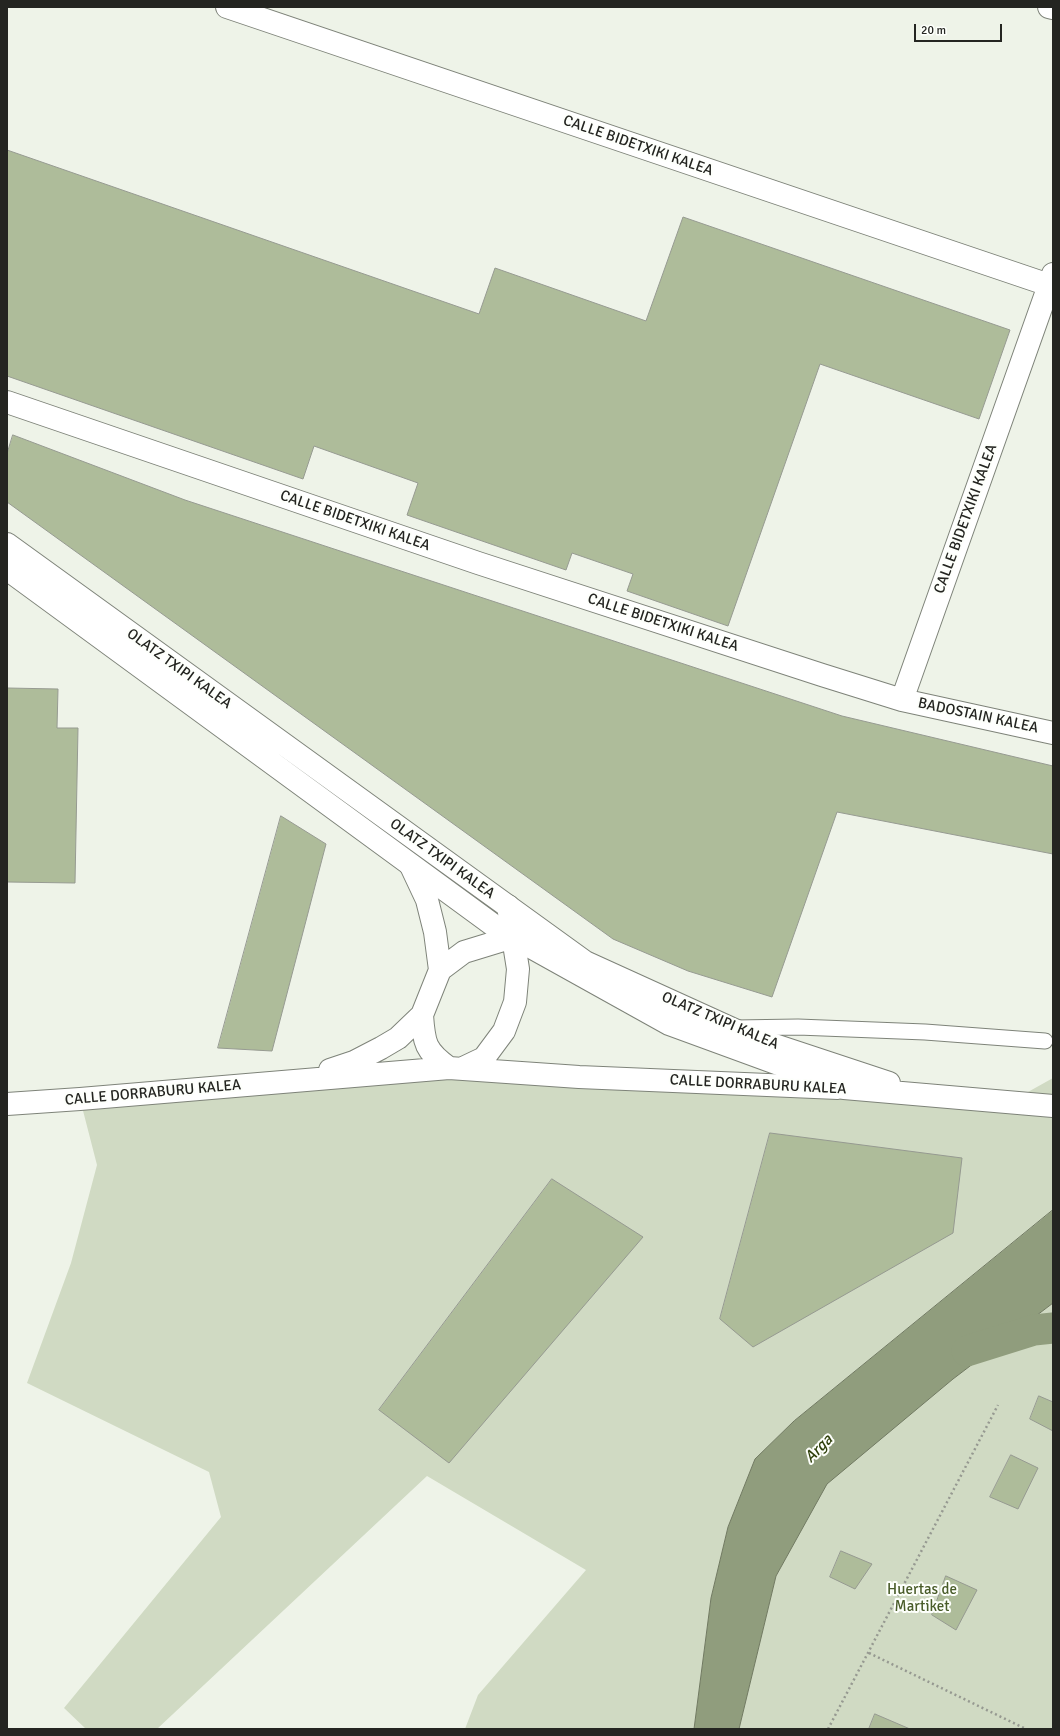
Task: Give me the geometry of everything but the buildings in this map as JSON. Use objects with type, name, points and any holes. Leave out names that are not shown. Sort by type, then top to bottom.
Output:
[{"type":"street","name":"CALLE BIDETXIKI KALEA","points":[[7,402],[478,563],[902,700],[1051,279],[227,7]]},
{"type":"street","points":[[1049,7],[1053,8]]},
{"type":"street","name":"OLATZ TXIPI KALEA","points":[[7,544],[585,962],[750,1037],[920,1094]]},
{"type":"street","name":"OLATZ TXIPI KALEA","points":[[7,569],[500,930],[669,1024],[844,1088]]},
{"type":"street","name":"BADOSTAIN KALEA","points":[[902,700],[1053,732]]},
{"type":"street","name":"CALLE DORRABURU KALEA","points":[[298,1081],[354,1062],[381,1048],[398,1038],[422,1015],[440,970],[435,932],[427,900],[411,866]]},
{"type":"street","name":"CALLE DORRABURU KALEA","points":[[422,1015],[424,1041],[435,1058],[456,1068],[484,1058],[504,1031],[514,1002],[518,969],[508,906]]},
{"type":"street","points":[[440,970],[464,952],[513,937],[560,943]]},
{"type":"street","name":"CALLE DORRABURU KALEA","points":[[7,1104],[456,1068],[578,1077],[844,1088],[1053,1106]]},
{"type":"lane","points":[[798,1027],[792,1040],[810,1056]]},
{"type":"lane","points":[[730,1028],[798,1027],[925,1032],[1046,1041]]},
{"type":"path","points":[[828,1729],[998,1405]]},
{"type":"path","points":[[869,1653],[1026,1729]]},
{"type":"green space","points":[[449,1068],[1010,1102],[1053,1078],[1053,1210],[794,1421],[755,1459],[728,1527],[711,1598],[694,1729],[465,1729],[478,1695],[586,1570],[427,1476],[157,1729],[86,1729],[64,1708],[221,1517],[209,1472],[27,1383],[71,1263],[97,1165],[80,1099]]},
{"type":"green space","name":"Huertas de Martiket","points":[[1053,1303],[1053,1325],[1029,1334],[1053,1334],[1053,1729],[739,1729],[776,1576],[827,1483],[953,1379]]},
{"type":"water","name":"Arga","points":[[1053,1210],[1053,1303],[953,1379],[827,1484],[776,1576],[739,1729],[694,1729],[711,1598],[728,1527],[755,1459],[794,1421]]},
{"type":"waterway","points":[[967,1351],[1034,1330],[1053,1328]]}]
